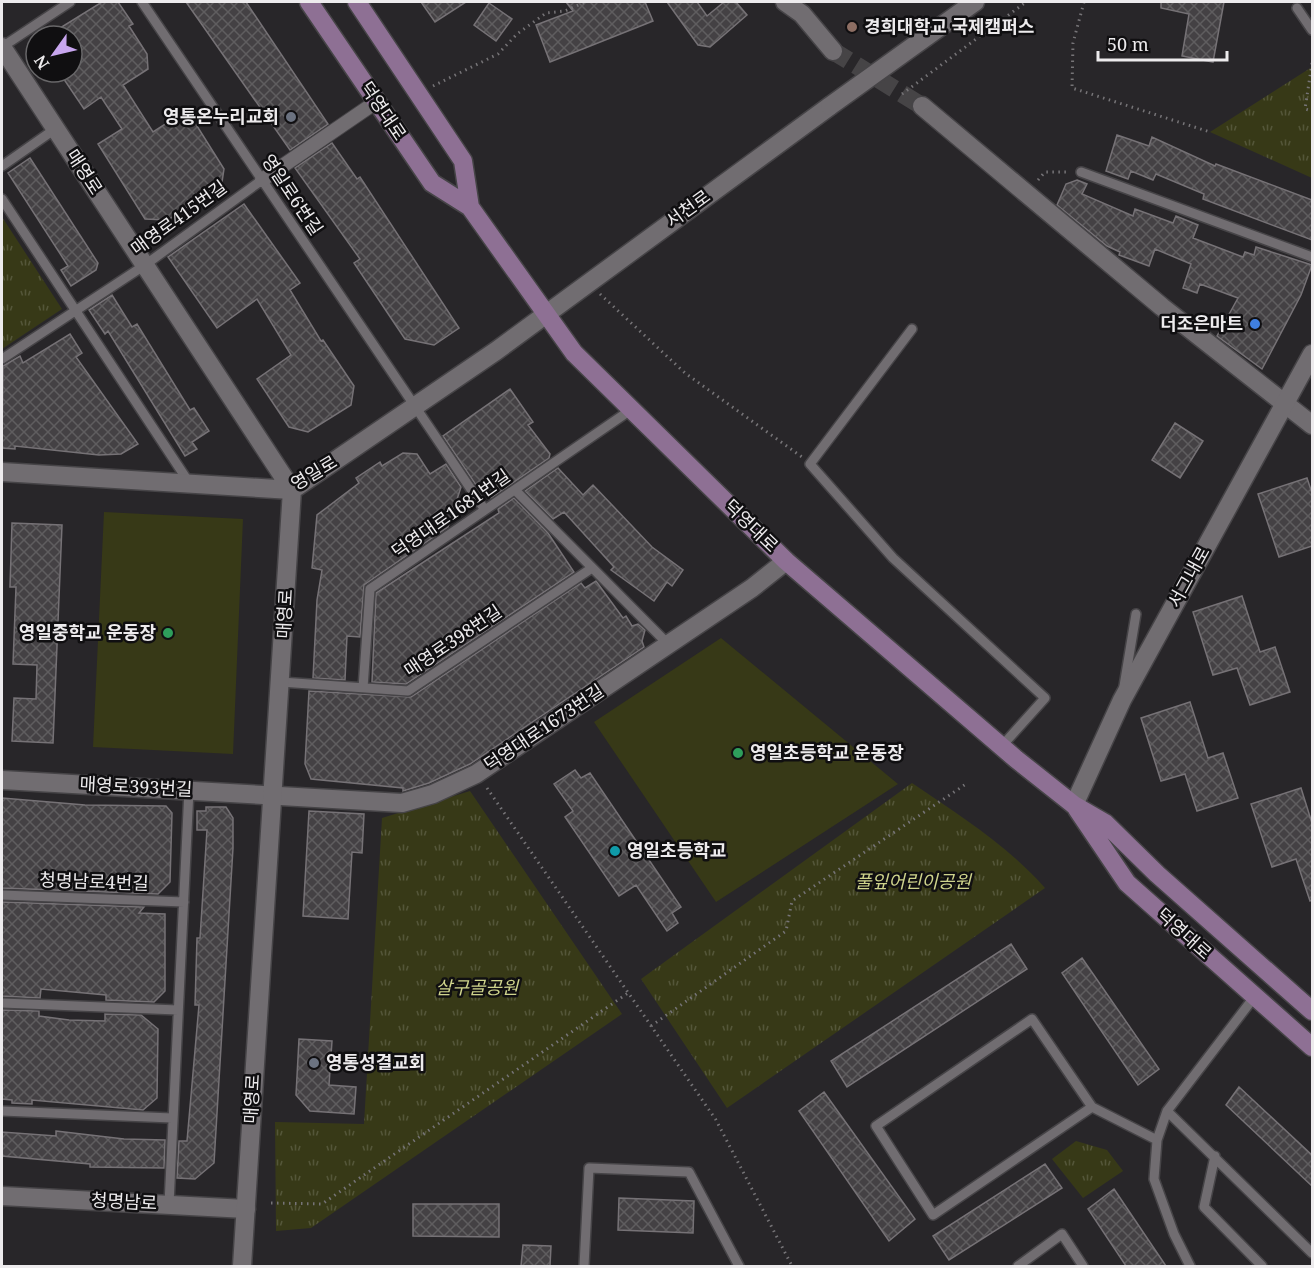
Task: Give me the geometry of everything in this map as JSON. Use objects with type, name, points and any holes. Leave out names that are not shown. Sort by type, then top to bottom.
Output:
[{"type":"main road","name":"덕영대로","points":[[309,2],[432,183],[471,207],[574,353],[786,561],[1001,747],[1074,805],[1106,823],[1157,874],[1312,1011]]},
{"type":"main road","name":"덕영대로","points":[[357,2],[463,161],[471,207]]},
{"type":"main road","name":"덕영대로","points":[[1074,805],[1127,884],[1312,1047]]},
{"type":"street","points":[[785,2],[802,14],[833,51]]},
{"type":"street","name":"서천로","points":[[545,312],[975,2]]},
{"type":"street","name":"매영로","points":[[2,47],[292,490],[242,1266]]},
{"type":"street","name":"매영로415번길","points":[[262,180],[376,102]]},
{"type":"street","points":[[922,106],[1283,404],[1312,425]]},
{"type":"street","name":"영일로","points":[[2,472],[292,490],[496,351],[545,312]]},
{"type":"street","name":"서그내로","points":[[1074,805],[1122,700],[1312,354]]},
{"type":"street","name":"덕영대로1673번길","points":[[271,794],[402,803],[433,794],[476,774],[752,588],[786,561]]},
{"type":"street","name":"매영로393번길","points":[[2,780],[271,794]]},
{"type":"street","name":"청명남로","points":[[2,1196],[246,1209]]},
{"type":"lane","points":[[2,47],[70,2]]},
{"type":"lane","name":"영일로6번길","points":[[142,2],[485,510]]},
{"type":"lane","points":[[1297,8],[1312,30]]},
{"type":"lane","points":[[2,166],[55,129]]},
{"type":"lane","points":[[1081,172],[1312,257]]},
{"type":"lane","name":"매영로415번길","points":[[2,359],[145,266],[262,180]]},
{"type":"lane","points":[[2,198],[190,484]]},
{"type":"lane","points":[[912,329],[810,464],[893,558],[1045,698],[1001,747]]},
{"type":"lane","name":"덕영대로1681번길","points":[[363,688],[370,589],[632,409]]},
{"type":"lane","points":[[515,490],[668,644]]},
{"type":"lane","name":"매영로398번길","points":[[281,682],[408,691],[592,568]]},
{"type":"lane","points":[[1122,700],[1136,614]]},
{"type":"lane","points":[[169,1204],[189,790]]},
{"type":"lane","name":"청명남로4번길","points":[[2,894],[184,902]]},
{"type":"lane","points":[[1190,1266],[1174,1234],[1154,1179],[1157,1140],[1167,1111],[1255,996]]},
{"type":"lane","points":[[2,1003],[178,1010]]},
{"type":"lane","points":[[1092,1107],[933,1215],[876,1126],[1032,1019],[1092,1107],[1157,1140]]},
{"type":"lane","points":[[2,1111],[172,1118]]},
{"type":"lane","points":[[1167,1111],[1215,1155],[1312,1253]]},
{"type":"lane","points":[[1215,1155],[1204,1207],[1262,1266]]},
{"type":"lane","points":[[584,1266],[589,1168],[689,1172],[739,1266]]},
{"type":"lane","points":[[1018,1266],[1062,1234],[1083,1266]]},
{"type":"path","points":[[418,93],[498,54],[517,34],[546,13],[565,11],[585,2]]},
{"type":"path","points":[[902,94],[1026,2]]},
{"type":"path","points":[[1084,2],[1072,43],[1072,88],[1210,132]]},
{"type":"path","points":[[1312,63],[1305,109],[1312,111]]},
{"type":"path","points":[[1026,193],[1046,172],[1081,172]]},
{"type":"path","points":[[587,282],[685,373],[785,442],[810,464]]},
{"type":"path","points":[[476,774],[716,1120],[792,1266]]},
{"type":"path","points":[[651,1026],[786,931],[792,901],[966,784]]},
{"type":"path","points":[[271,1203],[322,1204],[628,993]]},
{"type":"green space","points":[[1312,67],[1312,178],[1210,132]]},
{"type":"green space","points":[[2,217],[62,309],[2,349]]},
{"type":"green space","name":"영일중학교 운동장","points":[[104,512],[243,519],[233,754],[93,747]]},
{"type":"green space","name":"영일초등학교 운동장","points":[[721,638],[898,784],[716,902],[594,722]]},
{"type":"green space","name":"풀잎어린이공원","points":[[912,783],[999,844],[1045,888],[727,1108],[641,979]]},
{"type":"green space","name":"살구골공원","points":[[470,791],[622,1014],[311,1228],[276,1231],[275,1122],[364,1124],[382,818]]},
{"type":"green space","points":[[1076,1141],[1107,1150],[1123,1171],[1083,1198],[1052,1159]]},
{"type":"building","points":[[102,2],[118,2],[133,24],[129,26],[147,54],[148,69],[123,85],[153,132],[187,110],[224,169],[222,182],[168,220],[145,219],[98,144],[122,129],[101,97],[84,109],[67,84],[84,84],[84,24],[66,24]]},
{"type":"building","points":[[186,2],[246,2],[328,124],[290,150]]},
{"type":"building","points":[[421,2],[466,2],[435,22]]},
{"type":"building","points":[[566,2],[645,2],[653,21],[550,62],[536,25],[573,11]]},
{"type":"building","points":[[667,2],[697,2],[707,16],[724,2],[736,2],[747,15],[710,47],[698,45]]},
{"type":"building","points":[[1161,2],[1224,2],[1213,62],[1182,56],[1189,14],[1161,8]]},
{"type":"building","points":[[489,3],[512,19],[496,41],[474,25]]},
{"type":"building","points":[[1117,135],[1149,146],[1152,137],[1215,166],[1216,164],[1312,200],[1312,240],[1203,199],[1204,194],[1156,174],[1153,180],[1131,171],[1128,179],[1106,171]]},
{"type":"building","points":[[332,143],[357,179],[360,177],[459,328],[434,345],[405,339],[354,263],[360,259],[295,168]]},
{"type":"building","points":[[30,158],[98,263],[96,270],[71,286],[61,270],[68,266],[8,173]]},
{"type":"building","points":[[1077,180],[1087,184],[1082,194],[1133,216],[1135,209],[1173,223],[1176,216],[1198,225],[1193,238],[1243,257],[1245,252],[1254,255],[1256,247],[1312,265],[1301,295],[1262,369],[1217,336],[1238,298],[1200,284],[1197,293],[1183,288],[1191,264],[1155,249],[1149,266],[1119,255],[1120,252],[1107,246],[1057,205],[1066,184]]},
{"type":"building","points":[[244,204],[300,283],[290,290],[321,341],[323,340],[354,386],[351,405],[308,432],[289,427],[257,379],[291,355],[257,299],[217,328],[168,257]]},
{"type":"building","points":[[112,295],[132,327],[137,324],[190,410],[194,408],[209,431],[192,442],[197,449],[185,456],[108,331],[105,334],[89,310]]},
{"type":"building","points":[[70,334],[82,353],[76,357],[138,444],[121,454],[99,455],[15,446],[15,449],[2,448],[3,366],[20,356],[23,363]]},
{"type":"building","points":[[510,389],[533,422],[528,425],[550,454],[549,458],[491,498],[481,482],[476,485],[443,436]]},
{"type":"building","points":[[1175,423],[1203,441],[1180,478],[1152,460]]},
{"type":"building","points":[[403,453],[417,454],[430,474],[446,464],[461,487],[448,527],[364,585],[360,637],[347,636],[345,680],[313,678],[317,600],[322,570],[312,568],[317,515],[359,483],[356,478],[380,462],[382,466]]},
{"type":"building","points":[[558,468],[583,495],[593,485],[652,547],[683,570],[672,586],[667,582],[654,601],[611,570],[614,567],[564,512],[553,519],[525,491]]},
{"type":"building","points":[[1307,478],[1312,493],[1312,546],[1279,557],[1258,494]]},
{"type":"building","points":[[514,498],[548,533],[574,572],[406,684],[372,682],[376,593],[499,513],[498,509]]},
{"type":"building","points":[[12,523],[62,525],[53,743],[12,741],[14,698],[36,699],[37,665],[13,664],[16,587],[10,587]]},
{"type":"building","points":[[596,581],[623,618],[626,616],[632,626],[638,624],[645,630],[642,641],[644,647],[470,764],[429,783],[403,791],[403,788],[311,779],[305,764],[309,691],[411,697],[581,583],[585,588]]},
{"type":"building","points":[[1242,596],[1260,652],[1275,647],[1290,692],[1250,705],[1237,668],[1213,675],[1193,612]]},
{"type":"building","points":[[1190,702],[1208,758],[1223,753],[1238,798],[1197,811],[1185,774],[1161,781],[1141,718]]},
{"type":"building","name":"영일초등학교","points":[[575,770],[581,778],[590,773],[681,907],[672,913],[678,923],[667,931],[636,885],[619,896],[565,817],[573,811],[554,784]]},
{"type":"building","points":[[1301,788],[1312,823],[1312,900],[1310,901],[1296,859],[1272,867],[1251,804]]},
{"type":"building","points":[[2,798],[85,805],[166,806],[172,813],[170,882],[158,894],[2,888]]},
{"type":"building","points":[[206,807],[226,807],[233,818],[233,848],[214,1163],[195,1179],[177,1178],[179,1141],[187,1141],[199,1005],[195,1005],[197,938],[200,938],[207,830],[197,830],[197,811],[206,811]]},
{"type":"building","points":[[309,811],[364,814],[362,853],[352,852],[348,919],[303,916]]},
{"type":"building","points":[[2,902],[144,907],[139,913],[165,914],[165,991],[154,1002],[106,1000],[106,995],[41,989],[40,998],[2,996]]},
{"type":"building","points":[[1011,944],[1027,969],[847,1087],[831,1061]]},
{"type":"building","points":[[1082,958],[1159,1069],[1138,1085],[1062,973]]},
{"type":"building","points":[[2,1010],[39,1011],[39,1016],[69,1020],[105,1021],[105,1014],[141,1015],[158,1029],[157,1098],[143,1110],[32,1100],[32,1104],[12,1103],[12,1100],[2,1099]]},
{"type":"building","name":"영통성결교회","points":[[299,1039],[332,1041],[329,1085],[356,1087],[354,1114],[310,1111],[296,1095]]},
{"type":"building","points":[[1239,1087],[1312,1155],[1312,1186],[1226,1105]]},
{"type":"building","points":[[824,1092],[915,1219],[889,1241],[799,1111]]},
{"type":"building","points":[[56,1131],[124,1139],[165,1140],[164,1168],[90,1167],[90,1164],[2,1156],[2,1132],[56,1136]]},
{"type":"building","points":[[1045,1164],[1062,1188],[949,1260],[933,1236]]},
{"type":"building","points":[[1114,1189],[1166,1266],[1126,1266],[1088,1209]]},
{"type":"building","points":[[619,1198],[694,1201],[693,1233],[618,1230]]},
{"type":"building","points":[[413,1204],[499,1204],[499,1237],[413,1236]]},
{"type":"building","points":[[523,1245],[551,1246],[550,1266],[521,1266]]},
{"type":"tunnel","points":[[833,51],[922,106]]},
{"type":"place","name":"경희대학교 국제캠퍼스","points":[[852,27]]},
{"type":"place","name":"영통온누리교회","points":[[291,117]]},
{"type":"place","name":"더조은마트","points":[[1255,324]]},
{"type":"place","name":"영일중학교 운동장","points":[[168,633]]},
{"type":"place","name":"영일초등학교 운동장","points":[[738,753]]},
{"type":"place","name":"영일초등학교","points":[[615,851]]},
{"type":"place","name":"영통성결교회","points":[[314,1063]]}]
